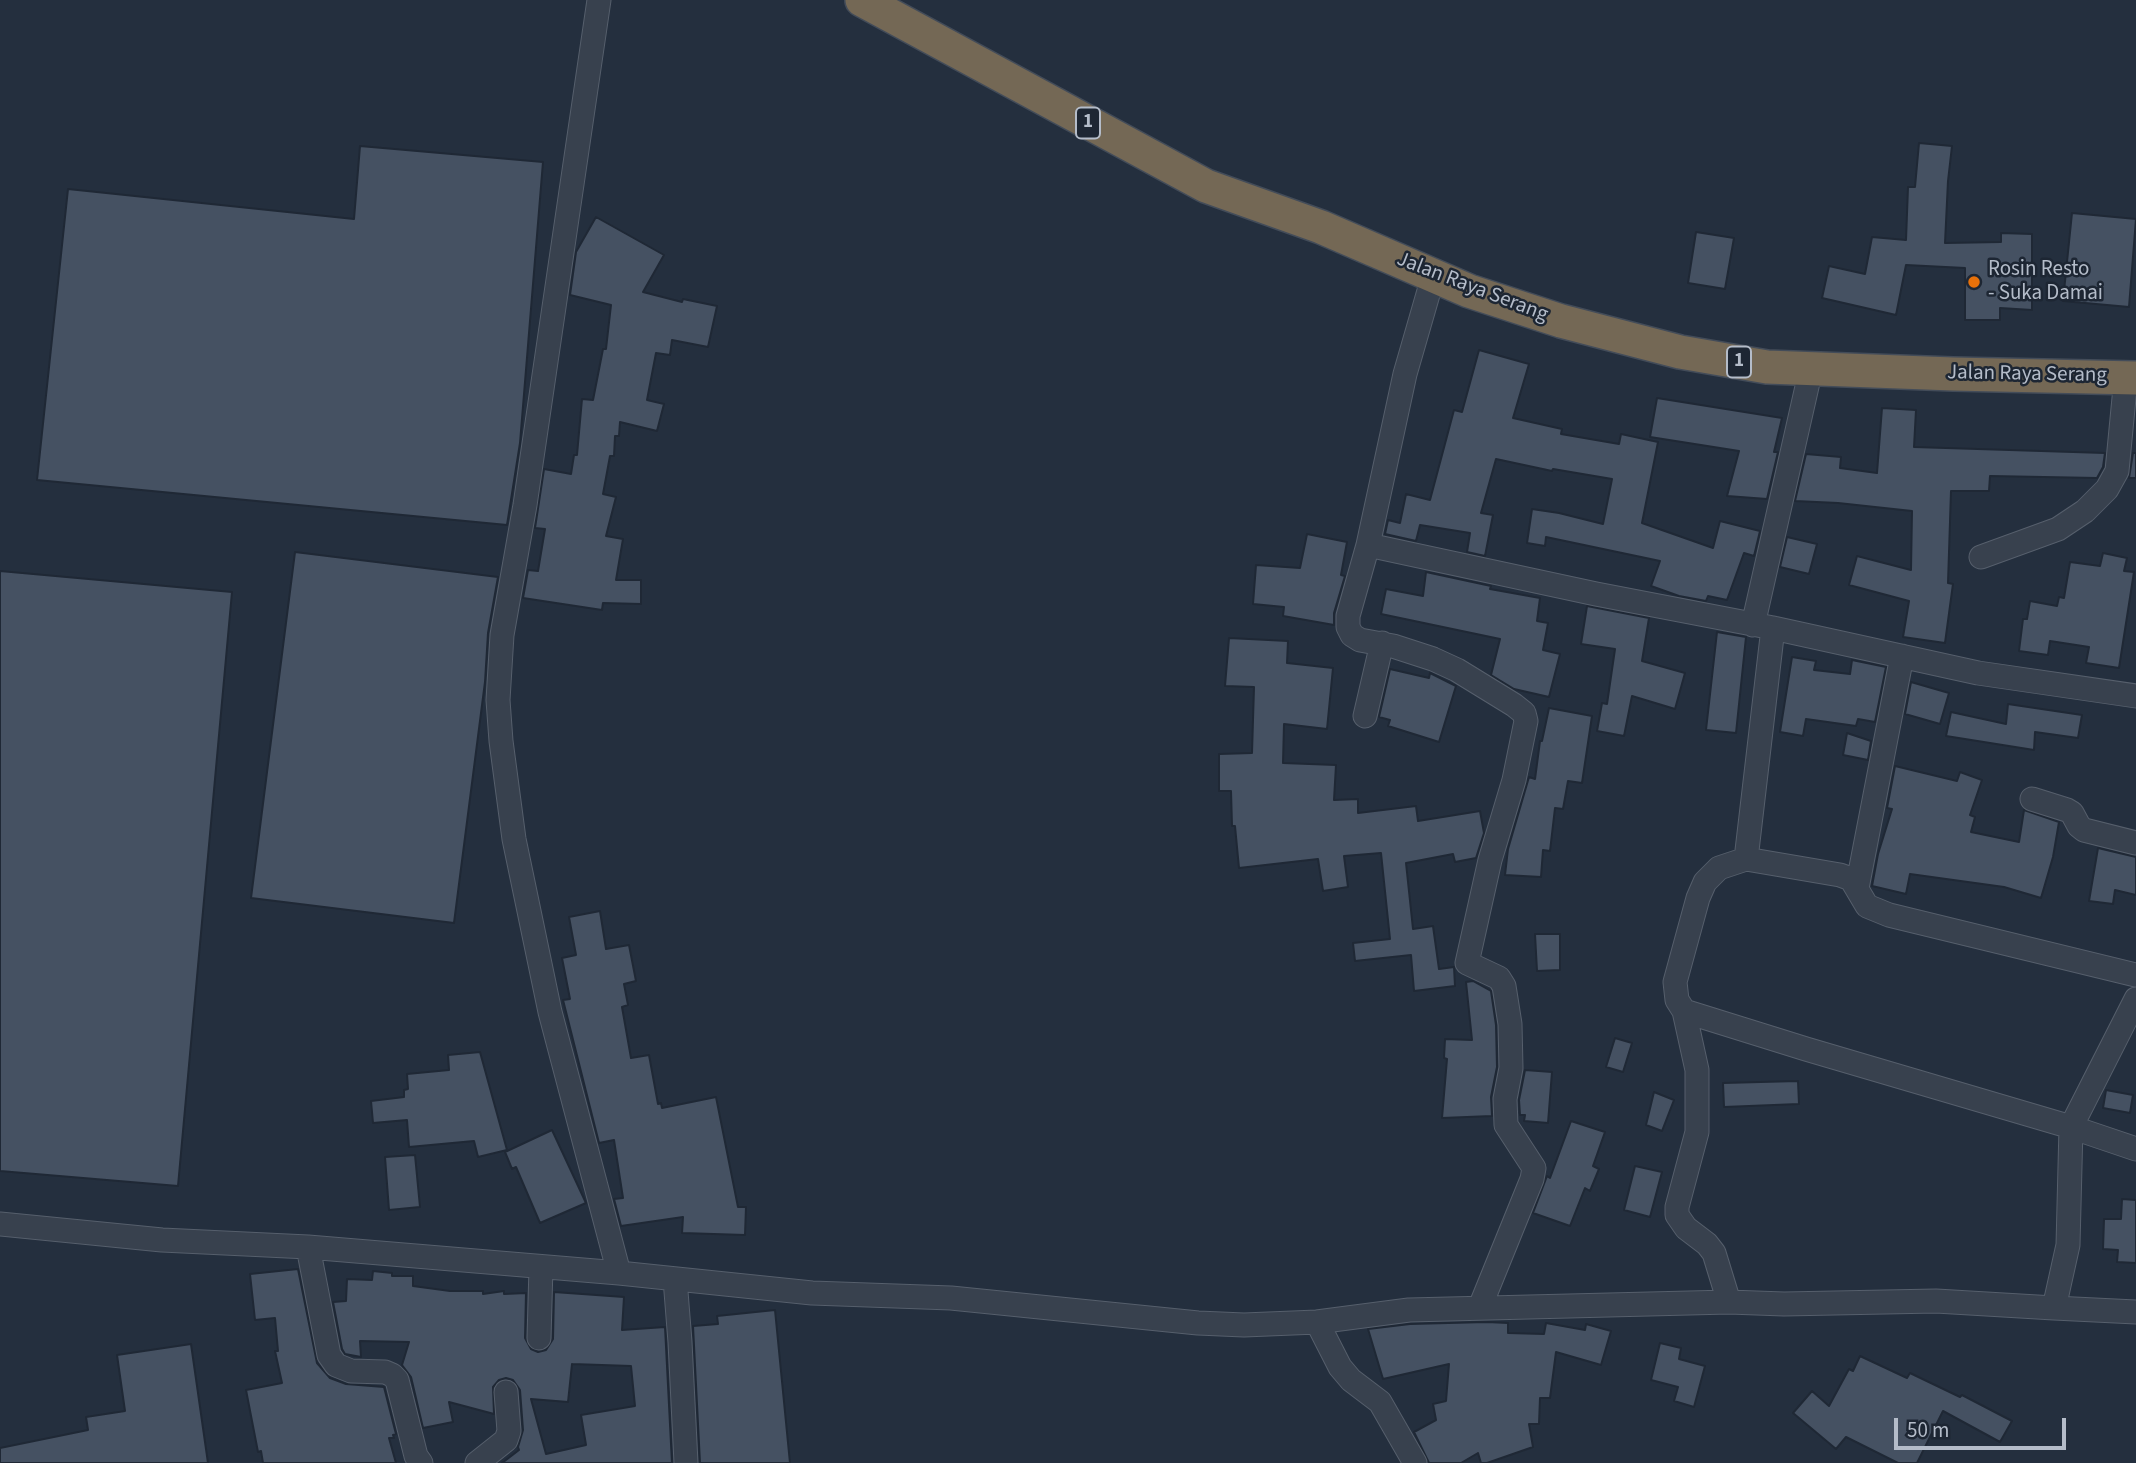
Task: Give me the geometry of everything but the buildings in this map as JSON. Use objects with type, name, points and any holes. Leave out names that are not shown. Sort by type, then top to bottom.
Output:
[{"type":"highway","name":"Jalan Raya Serang","points":[[862,0],[1206,186],[1321,227],[1433,277],[1561,321],[1680,352],[1767,367],[2131,377]]},
{"type":"street","points":[[599,0],[525,505],[502,635],[498,699],[514,839],[550,1012],[619,1273]]},
{"type":"street","points":[[1433,277],[1405,374],[1368,545],[1348,616],[1348,628],[1352,635],[1360,640],[1382,643],[1433,659],[1457,670],[1514,705],[1524,713],[1526,721],[1514,780],[1490,860],[1467,963],[1499,978],[1504,986],[1510,1024],[1511,1068],[1505,1099],[1506,1125],[1534,1168],[1532,1179],[1480,1307]]},
{"type":"street","points":[[1746,859],[1763,626],[1811,369]]},
{"type":"street","points":[[1981,557],[2059,529],[2085,511],[2107,489],[2117,471],[2131,377]]},
{"type":"street","points":[[1368,545],[1978,673],[2136,696]]},
{"type":"street","points":[[1365,716],[1382,643]]},
{"type":"street","points":[[1857,888],[1902,656]]},
{"type":"street","points":[[2032,799],[2067,810],[2084,830],[2136,843]]},
{"type":"street","points":[[1729,1302],[1714,1254],[1707,1244],[1686,1228],[1677,1215],[1697,1132],[1697,1070],[1684,1011],[1677,1000],[1675,982],[1698,898],[1705,882],[1719,868],[1746,859],[1840,875],[1852,879],[1867,906],[1889,915],[2136,975]]},
{"type":"street","points":[[2054,1308],[2068,1245],[2071,1127],[2136,999]]},
{"type":"street","points":[[1684,1011],[2136,1149]]},
{"type":"street","points":[[0,1224],[209,1243],[308,1247],[619,1273],[812,1293],[951,1298],[1198,1323],[1244,1325],[1327,1320],[1409,1310],[1729,1302],[1797,1304],[1936,1301],[2136,1312]]},
{"type":"street","points":[[308,1247],[329,1354],[336,1365],[352,1371],[384,1372],[397,1380],[416,1456],[421,1463]]},
{"type":"street","points":[[539,1338],[541,1267]]},
{"type":"street","points":[[675,1279],[681,1342],[686,1463]]},
{"type":"street","points":[[1327,1320],[1340,1367],[1351,1380],[1380,1402],[1415,1463]]},
{"type":"street","points":[[477,1463],[506,1440],[509,1432],[506,1392]]},
{"type":"place","name":"Rosin Resto - Suka Damai","points":[[1974,282]]}]
